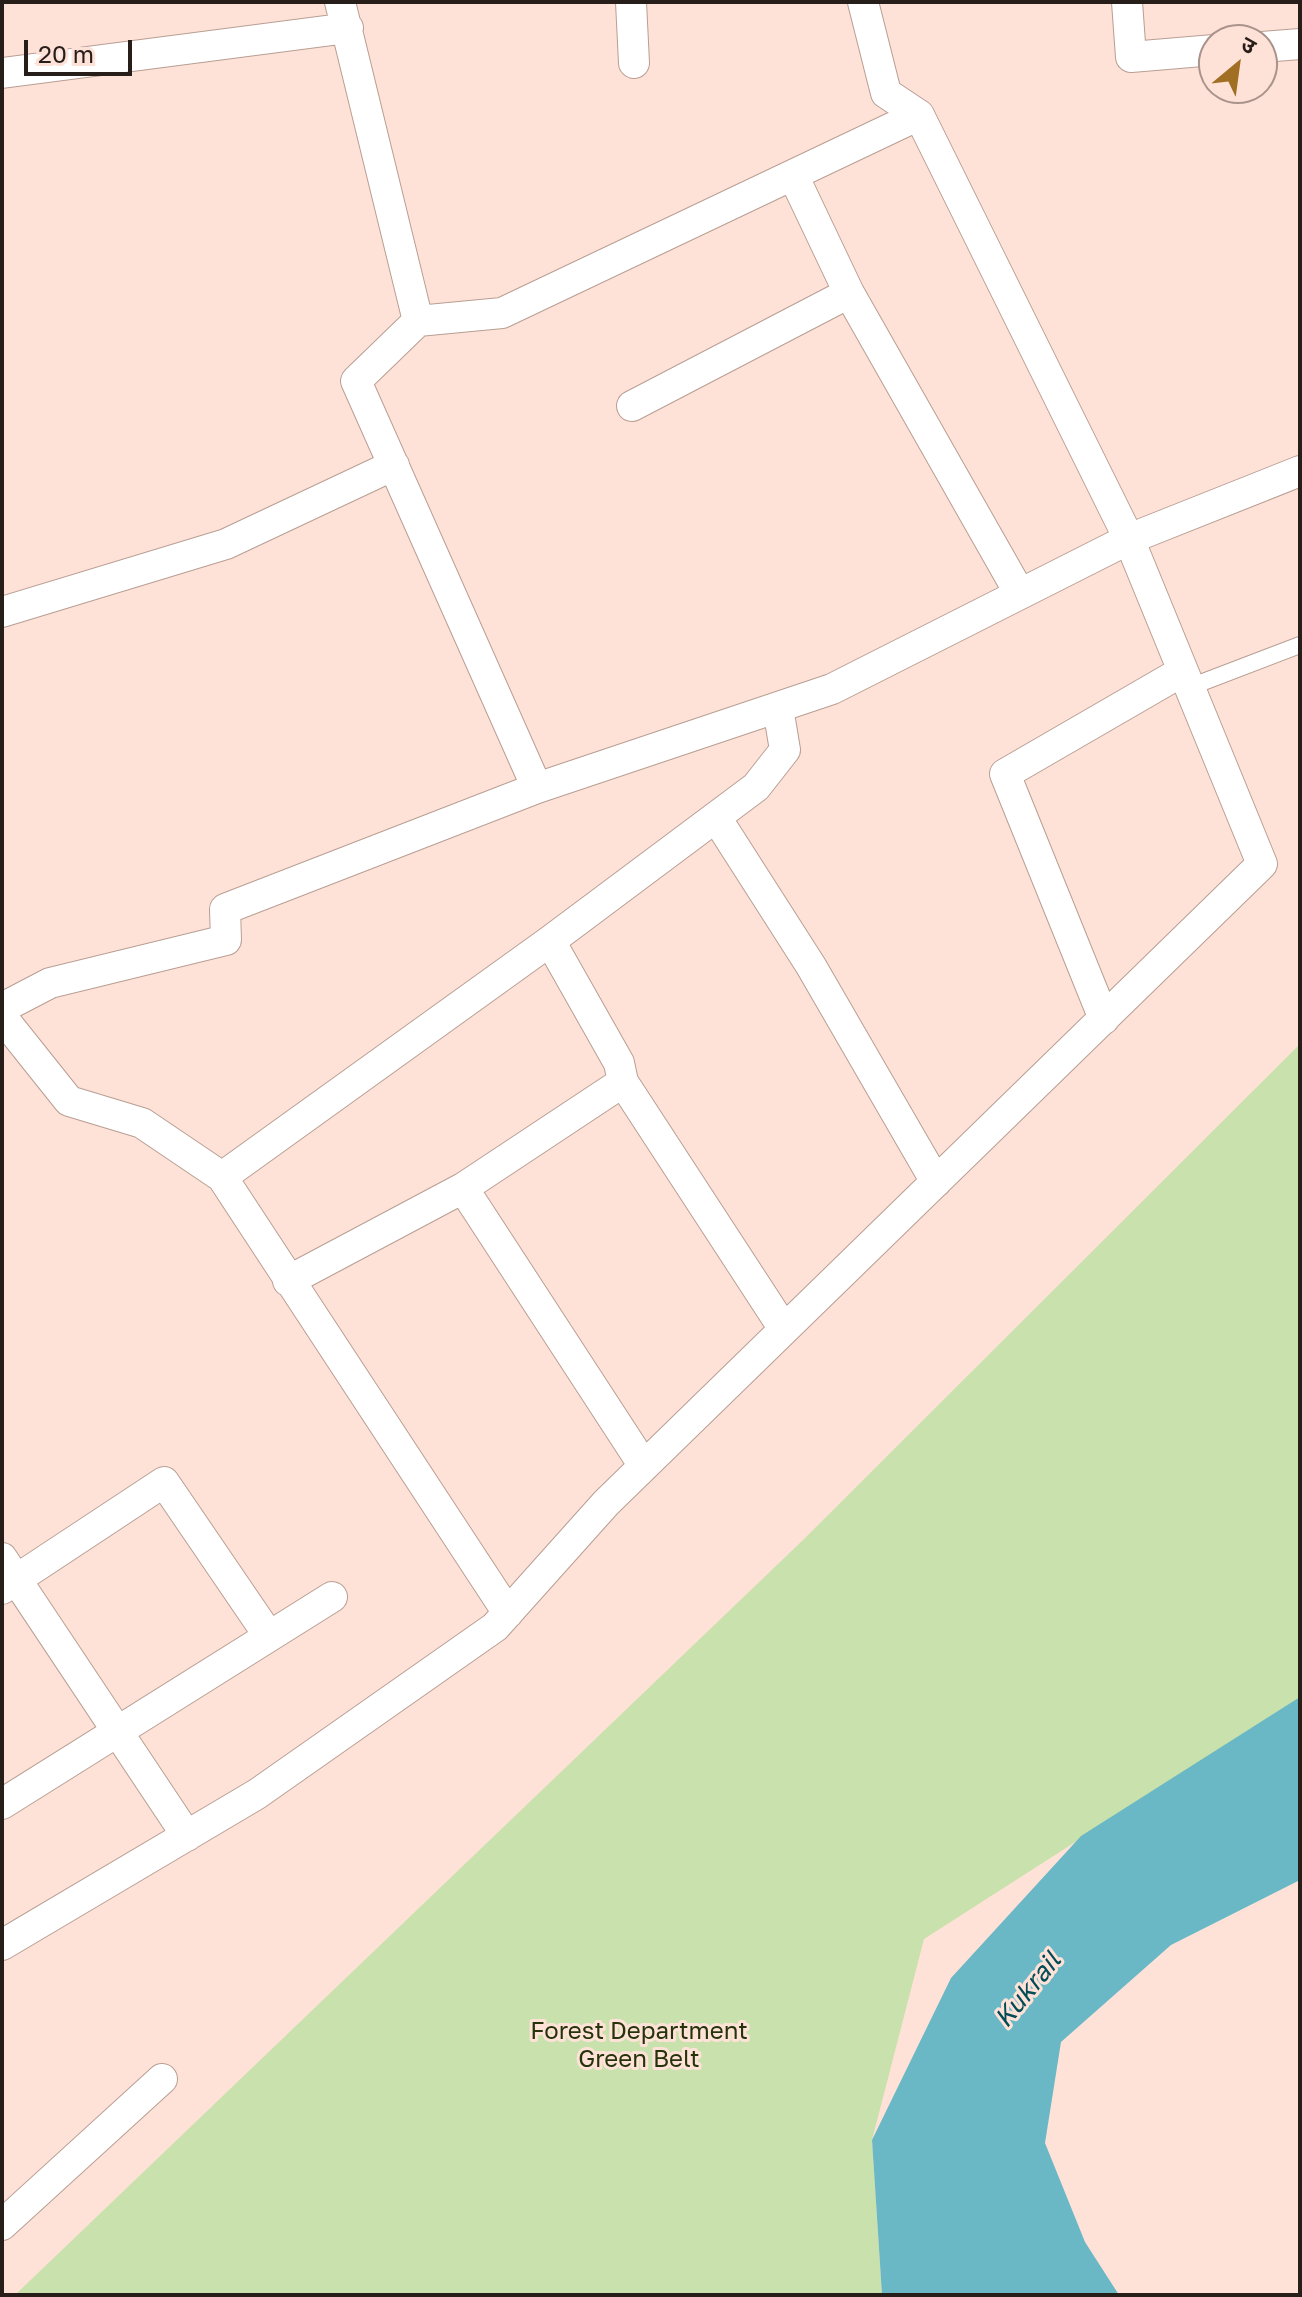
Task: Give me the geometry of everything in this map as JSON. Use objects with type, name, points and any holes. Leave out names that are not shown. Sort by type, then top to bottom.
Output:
[{"type":"street","points":[[631,2],[634,63]]},
{"type":"street","points":[[2,1945],[257,1794],[495,1627],[606,1503],[1262,864],[1129,539],[919,115],[886,93],[863,2]]},
{"type":"street","points":[[1127,2],[1131,57],[1198,51]]},
{"type":"street","points":[[2,73],[344,15],[418,321]]},
{"type":"street","points":[[1278,46],[1300,44]]},
{"type":"street","points":[[537,788],[356,381],[418,321],[502,313],[919,115]]},
{"type":"street","points":[[793,175],[849,293],[1020,594]]},
{"type":"street","points":[[632,406],[849,293]]},
{"type":"street","points":[[2,612],[226,544],[394,465]]},
{"type":"street","points":[[2,1008],[50,983],[226,940],[225,909],[537,788],[832,689],[1129,539],[1300,471]]},
{"type":"street","points":[[1104,1019],[1005,774],[1186,679]]},
{"type":"street","points":[[222,1177],[550,941],[756,787],[785,750],[778,708]]},
{"type":"street","points":[[717,819],[811,966],[936,1182]]},
{"type":"street","points":[[550,941],[619,1063],[623,1082],[784,1329]]},
{"type":"street","points":[[2,1017],[69,1101],[142,1123],[222,1177],[508,1613]]},
{"type":"street","points":[[288,1281],[463,1188],[623,1082]]},
{"type":"street","points":[[463,1188],[644,1466]]},
{"type":"street","points":[[187,1836],[7,1576],[164,1482],[269,1636]]},
{"type":"street","points":[[2,1804],[332,1597]]},
{"type":"street","points":[[2,2225],[162,2079]]},
{"type":"lane","points":[[1186,679],[1300,645]]},
{"type":"green space","name":"Forest Department Green Belt","points":[[1300,1044],[1300,1698],[924,1939],[872,2140],[882,2295],[15,2295],[802,1541]]},
{"type":"water","name":"Kukrail","points":[[1300,1697],[1300,1880],[1171,1945],[1061,2042],[1045,2143],[1085,2242],[1119,2295],[882,2295],[872,2140],[951,1978],[1081,1836]]}]
